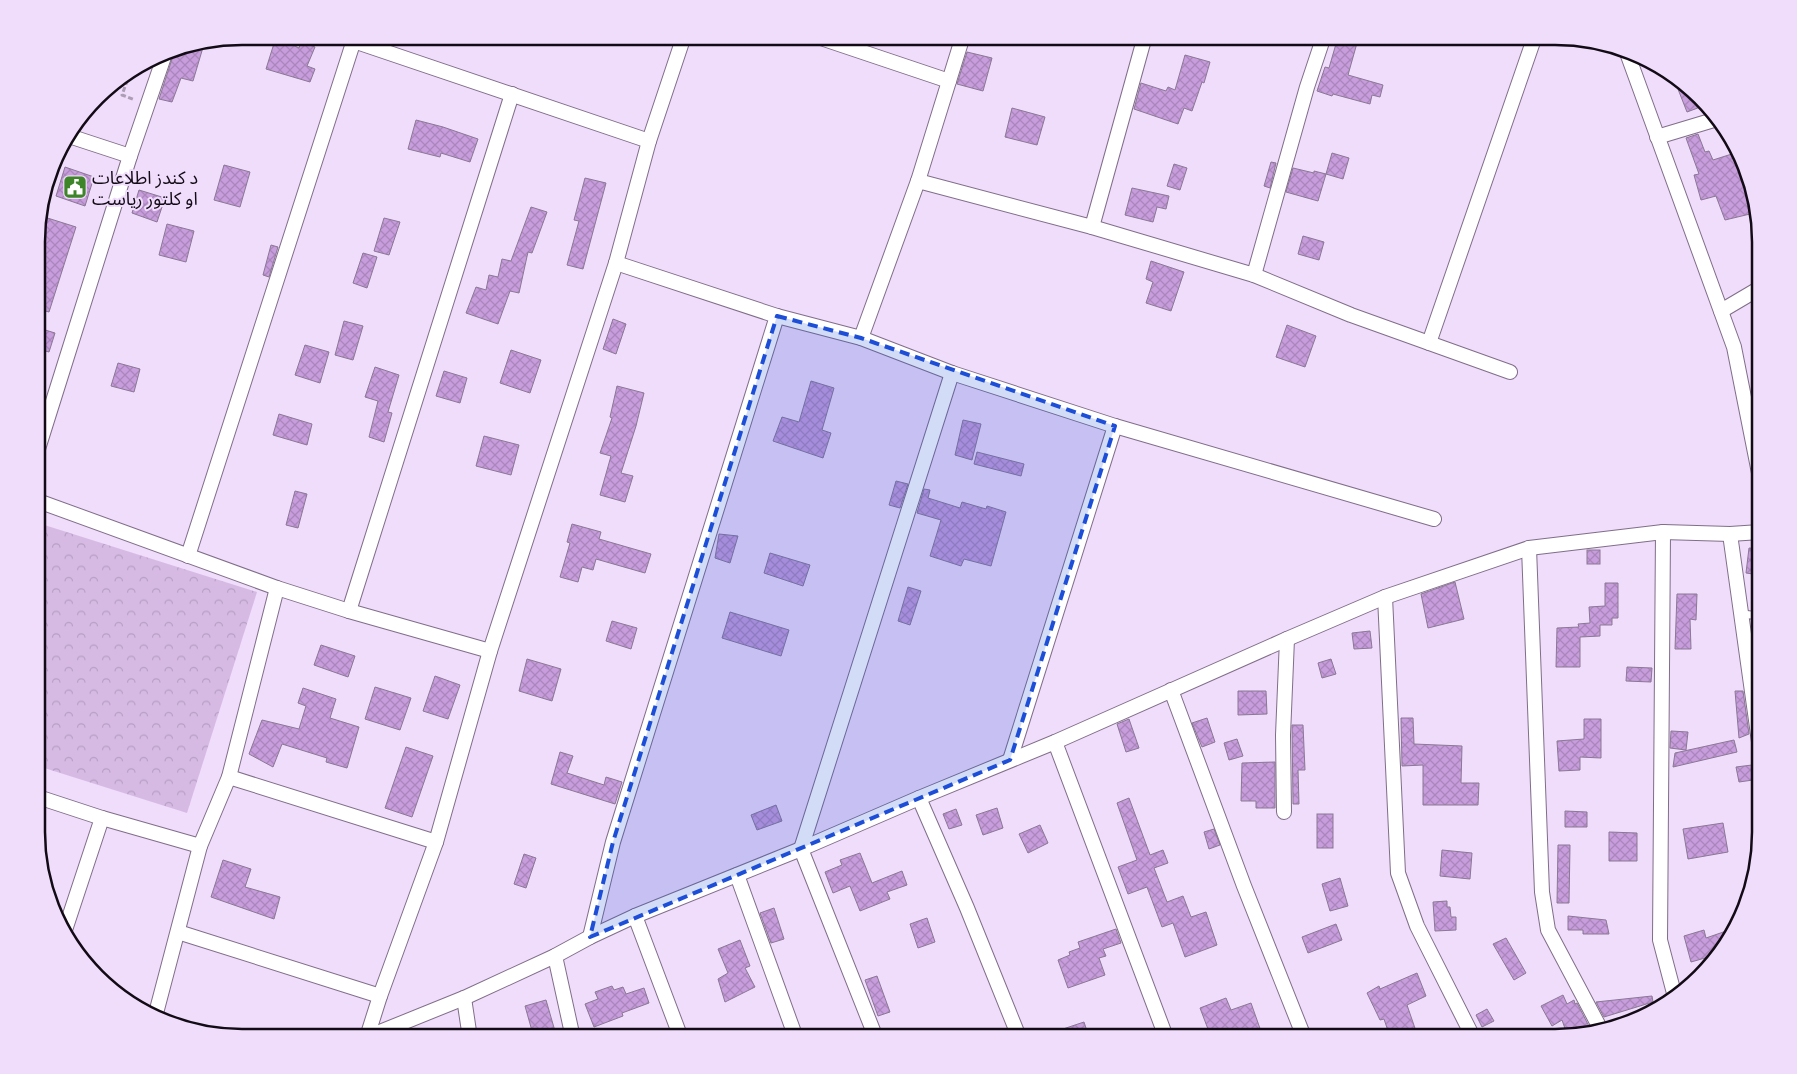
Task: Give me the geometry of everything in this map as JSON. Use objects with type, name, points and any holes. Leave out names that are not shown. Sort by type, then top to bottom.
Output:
[{"type":"street","points":[[188,556],[352,45]]},
{"type":"street","points":[[369,45],[649,141]]},
{"type":"street","points":[[369,1029],[436,842],[490,651],[616,263],[649,141],[681,45]]},
{"type":"street","points":[[842,45],[949,81]]},
{"type":"street","points":[[861,338],[918,181],[960,45]]},
{"type":"street","points":[[1092,226],[1143,45]]},
{"type":"street","points":[[1254,274],[1307,87],[1321,45]]},
{"type":"street","points":[[1429,343],[1532,45]]},
{"type":"street","points":[[1629,59],[1734,346],[1752,437]]},
{"type":"street","points":[[45,424],[130,156],[162,62]]},
{"type":"street","points":[[348,612],[512,94]]},
{"type":"street","points":[[1657,137],[1710,121]]},
{"type":"street","points":[[74,138],[130,156]]},
{"type":"street","points":[[918,181],[1092,226],[1254,274],[1351,315],[1510,372]]},
{"type":"street","points":[[616,263],[777,316],[861,338],[952,372],[1115,426],[1434,519]]},
{"type":"street","points":[[1721,311],[1752,293]]},
{"type":"street","points":[[590,937],[613,842],[777,316]]},
{"type":"street","points":[[872,1029],[800,849],[952,372]]},
{"type":"street","points":[[1010,760],[1115,426]]},
{"type":"street","points":[[45,504],[348,612],[490,651]]},
{"type":"street","points":[[1663,532],[1660,940],[1674,989]]},
{"type":"street","points":[[386,1029],[464,998],[635,916],[1055,742],[1287,638],[1385,597],[1529,548],[1663,532],[1730,534],[1752,533]]},
{"type":"street","points":[[1730,534],[1752,689]]},
{"type":"street","points":[[1529,548],[1542,892],[1548,930],[1598,1024]]},
{"type":"street","points":[[157,1010],[200,846],[228,777],[277,588]]},
{"type":"street","points":[[1385,597],[1398,873],[1417,926],[1469,1029]]},
{"type":"street","points":[[1284,812],[1283,735],[1287,638]]},
{"type":"street","points":[[1171,690],[1244,886],[1301,1029]]},
{"type":"street","points":[[1055,742],[1163,1029]]},
{"type":"street","points":[[228,777],[436,842]]},
{"type":"street","points":[[919,798],[967,908],[1014,1029]]},
{"type":"street","points":[[45,799],[200,846]]},
{"type":"street","points":[[67,923],[102,818]]},
{"type":"street","points":[[736,875],[793,1029]]},
{"type":"street","points":[[635,916],[678,1029]]},
{"type":"street","points":[[178,932],[380,996]]},
{"type":"street","points":[[555,956],[571,1029]]},
{"type":"street","points":[[464,998],[469,1029]]},
{"type":"lane","points":[[1742,614],[1752,615]]},
{"type":"path","points":[[127,82],[122,95],[148,105]]},
{"type":"highlighted area","points":[[777,316],[861,338],[1115,426],[1010,760],[590,937],[613,842]]},
{"type":"green space","points":[[45,525],[257,592],[187,813],[45,768]]},
{"type":"building","points":[[274,45],[293,45],[299,48],[300,45],[315,47],[307,66],[315,69],[310,82],[266,69]]},
{"type":"building","points":[[1336,45],[1356,45],[1348,75],[1383,85],[1380,97],[1372,95],[1370,104],[1317,91],[1325,67],[1329,68]]},
{"type":"building","points":[[202,49],[193,81],[181,78],[172,102],[159,99],[173,57]]},
{"type":"building","points":[[967,52],[992,58],[983,91],[957,84]]},
{"type":"building","points":[[1185,55],[1210,62],[1204,83],[1202,82],[1192,111],[1184,108],[1178,124],[1134,109],[1141,83],[1166,91],[1168,87],[1175,90]]},
{"type":"building","points":[[1678,88],[1699,108],[1687,112]]},
{"type":"building","points":[[1012,108],[1045,117],[1037,145],[1005,137]]},
{"type":"building","points":[[416,120],[478,139],[470,162],[441,153],[440,157],[408,149]]},
{"type":"building","points":[[1698,134],[1705,152],[1709,151],[1713,160],[1732,154],[1742,179],[1750,214],[1725,220],[1716,196],[1701,200],[1694,175],[1699,174],[1686,138]]},
{"type":"building","points":[[1332,153],[1349,158],[1343,179],[1326,174]]},
{"type":"building","points":[[1271,162],[1276,163],[1270,188],[1264,186]]},
{"type":"building","points":[[1174,164],[1187,168],[1180,190],[1167,186]]},
{"type":"building","points":[[224,165],[250,172],[240,207],[214,200]]},
{"type":"building","points":[[65,167],[94,177],[85,206],[56,196]]},
{"type":"building","points":[[1293,168],[1326,174],[1318,201],[1286,192]]},
{"type":"building","points":[[585,178],[606,183],[583,269],[567,265],[579,221],[574,220]]},
{"type":"building","points":[[1132,188],[1169,196],[1166,209],[1157,207],[1153,222],[1125,215]]},
{"type":"building","points":[[139,190],[165,198],[157,222],[132,213]]},
{"type":"building","points":[[531,207],[547,212],[532,253],[528,252],[519,293],[510,291],[498,324],[466,313],[476,287],[486,290],[489,275],[498,277],[502,259],[511,261]]},
{"type":"building","points":[[47,218],[76,227],[49,312],[45,311],[45,229]]},
{"type":"building","points":[[384,218],[400,222],[389,255],[374,251]]},
{"type":"building","points":[[167,224],[194,231],[186,262],[159,255]]},
{"type":"building","points":[[1303,236],[1324,242],[1319,260],[1298,254]]},
{"type":"building","points":[[271,245],[278,247],[269,277],[263,275]]},
{"type":"building","points":[[363,253],[377,257],[367,288],[353,283]]},
{"type":"building","points":[[1151,261],[1184,272],[1171,311],[1146,303],[1153,282],[1146,279]]},
{"type":"building","points":[[613,319],[626,324],[616,354],[603,349]]},
{"type":"building","points":[[344,321],[363,326],[353,360],[335,355]]},
{"type":"building","points":[[1287,325],[1316,336],[1305,367],[1276,357]]},
{"type":"building","points":[[45,330],[55,333],[49,352],[45,351]]},
{"type":"building","points":[[305,345],[329,352],[320,383],[295,375]]},
{"type":"building","points":[[511,350],[541,360],[530,393],[500,383]]},
{"type":"building","points":[[118,363],[140,369],[134,392],[111,386]]},
{"type":"building","points":[[375,367],[399,375],[388,412],[392,413],[384,442],[369,437],[378,401],[365,397]]},
{"type":"building","points":[[444,371],[467,378],[460,403],[436,396]]},
{"type":"building","points":[[811,381],[834,388],[822,430],[831,433],[823,458],[773,441],[782,417],[799,422]]},
{"type":"building","points":[[617,386],[644,393],[621,473],[633,476],[625,502],[600,495],[611,456],[600,453],[612,418],[610,417]]},
{"type":"building","points":[[279,414],[312,424],[307,445],[273,435]]},
{"type":"building","points":[[963,420],[981,424],[972,460],[955,455]]},
{"type":"building","points":[[484,436],[519,445],[511,475],[476,466]]},
{"type":"building","points":[[977,452],[1024,464],[1021,476],[974,464]]},
{"type":"building","points":[[896,481],[908,484],[900,508],[889,505]]},
{"type":"building","points":[[924,489],[930,490],[928,498],[960,508],[962,502],[986,509],[987,506],[1006,512],[991,566],[964,559],[961,566],[930,556],[941,520],[917,513]]},
{"type":"building","points":[[295,491],[307,494],[298,528],[286,525]]},
{"type":"building","points":[[572,524],[601,532],[599,539],[651,554],[645,573],[596,559],[593,570],[582,567],[578,582],[560,577],[570,543],[567,542]]},
{"type":"building","points":[[719,534],[738,536],[730,563],[715,558]]},
{"type":"building","points":[[1749,548],[1752,548],[1752,574],[1746,573]]},
{"type":"building","points":[[1587,550],[1600,550],[1600,564],[1587,564]]},
{"type":"building","points":[[770,553],[810,565],[803,586],[764,573]]},
{"type":"building","points":[[1455,582],[1464,619],[1428,628],[1421,594]]},
{"type":"building","points":[[1605,583],[1618,583],[1618,618],[1612,618],[1612,625],[1600,625],[1600,636],[1580,637],[1580,667],[1556,667],[1557,628],[1579,627],[1578,624],[1590,623],[1589,607],[1605,606]]},
{"type":"building","points":[[908,587],[921,591],[910,625],[898,621]]},
{"type":"building","points":[[1677,594],[1697,594],[1696,620],[1690,619],[1691,649],[1675,649]]},
{"type":"building","points":[[730,612],[789,630],[781,656],[722,638]]},
{"type":"building","points":[[612,621],[637,628],[631,649],[606,641]]},
{"type":"building","points":[[1370,631],[1372,648],[1354,649],[1352,633]]},
{"type":"building","points":[[321,645],[355,656],[348,677],[314,665]]},
{"type":"building","points":[[527,659],[561,669],[552,701],[519,691]]},
{"type":"building","points":[[1331,659],[1336,674],[1322,678],[1318,663]]},
{"type":"building","points":[[1627,667],[1652,668],[1651,682],[1626,681]]},
{"type":"building","points":[[435,676],[460,685],[448,719],[423,711]]},
{"type":"building","points":[[375,687],[411,698],[400,730],[365,719]]},
{"type":"building","points":[[303,688],[336,699],[330,718],[359,727],[347,768],[326,762],[327,758],[282,744],[273,767],[249,754],[262,720],[299,729],[306,706],[298,703]]},
{"type":"building","points":[[1238,691],[1266,691],[1267,714],[1238,715]]},
{"type":"building","points":[[1735,691],[1743,691],[1749,734],[1739,738]]},
{"type":"building","points":[[1207,718],[1215,742],[1202,747],[1192,723]]},
{"type":"building","points":[[1401,718],[1413,718],[1414,744],[1462,746],[1461,783],[1479,783],[1478,805],[1423,805],[1423,765],[1402,766]]},
{"type":"building","points":[[1129,719],[1139,748],[1126,752],[1117,724]]},
{"type":"building","points":[[1584,719],[1601,719],[1601,758],[1580,757],[1580,770],[1559,771],[1557,741],[1584,739]]},
{"type":"building","points":[[1292,725],[1303,725],[1305,770],[1298,770],[1299,804],[1293,804]]},
{"type":"building","points":[[1671,731],[1688,732],[1686,750],[1670,748]]},
{"type":"building","points":[[1237,739],[1243,756],[1229,760],[1224,743]]},
{"type":"building","points":[[1734,740],[1737,752],[1673,767],[1675,753]]},
{"type":"building","points":[[406,747],[433,756],[412,817],[385,808]]},
{"type":"building","points":[[560,752],[573,756],[567,773],[604,785],[606,777],[622,782],[615,804],[551,784]]},
{"type":"building","points":[[1275,762],[1275,808],[1256,808],[1256,801],[1241,801],[1242,763]]},
{"type":"building","points":[[1752,765],[1752,780],[1739,782],[1736,767]]},
{"type":"building","points":[[1129,798],[1150,855],[1163,850],[1168,863],[1154,868],[1167,902],[1183,896],[1191,917],[1206,912],[1217,945],[1185,957],[1173,923],[1162,927],[1147,887],[1128,894],[1118,867],[1137,860],[1117,803]]},
{"type":"building","points":[[776,805],[782,821],[757,830],[751,815]]},
{"type":"building","points":[[997,808],[1003,828],[983,835],[976,815]]},
{"type":"building","points":[[956,809],[962,825],[949,829],[943,814]]},
{"type":"building","points":[[1565,811],[1587,812],[1587,827],[1565,827]]},
{"type":"building","points":[[1317,814],[1333,814],[1333,848],[1317,848]]},
{"type":"building","points":[[1723,823],[1728,852],[1688,859],[1683,829]]},
{"type":"building","points":[[1040,825],[1048,843],[1028,853],[1019,834]]},
{"type":"building","points":[[1214,829],[1220,845],[1209,849],[1204,832]]},
{"type":"building","points":[[1609,832],[1637,833],[1637,861],[1609,861]]},
{"type":"building","points":[[1558,845],[1570,845],[1569,903],[1557,903]]},
{"type":"building","points":[[1442,850],[1472,853],[1470,879],[1440,876]]},
{"type":"building","points":[[860,853],[872,883],[902,871],[907,885],[887,892],[890,899],[860,911],[850,886],[833,893],[825,872],[842,865],[840,860]]},
{"type":"building","points":[[524,854],[536,858],[526,888],[514,884]]},
{"type":"building","points":[[223,860],[251,869],[245,887],[280,897],[274,919],[211,897]]},
{"type":"building","points":[[1340,878],[1348,906],[1330,911],[1322,884]]},
{"type":"building","points":[[1447,901],[1451,917],[1456,917],[1456,930],[1435,931],[1433,902]]},
{"type":"building","points":[[774,908],[784,939],[771,943],[760,913]]},
{"type":"building","points":[[1568,916],[1606,920],[1609,934],[1583,934],[1583,930],[1568,930]]},
{"type":"building","points":[[927,918],[935,942],[918,948],[910,924]]},
{"type":"building","points":[[1336,924],[1342,940],[1308,953],[1302,937]]},
{"type":"building","points":[[1116,929],[1121,943],[1103,949],[1106,956],[1099,958],[1105,975],[1068,988],[1058,960],[1070,955],[1069,952],[1080,948],[1078,942]]},
{"type":"building","points":[[1704,930],[1706,938],[1726,931],[1707,958],[1691,962],[1684,936]]},
{"type":"building","points":[[1506,938],[1526,973],[1514,980],[1493,944]]},
{"type":"building","points":[[740,940],[750,966],[745,968],[755,987],[725,1002],[718,979],[728,973],[718,949]]},
{"type":"building","points":[[1417,973],[1426,996],[1407,1005],[1415,1029],[1387,1029],[1384,1019],[1380,1020],[1367,993],[1379,986],[1380,989]]},
{"type":"building","points":[[877,976],[890,1012],[878,1016],[865,980]]},
{"type":"building","points":[[612,986],[614,990],[623,987],[626,994],[644,988],[649,1003],[622,1013],[623,1016],[594,1027],[585,1004],[598,999],[595,992]]},
{"type":"building","points":[[1563,995],[1567,1004],[1574,1000],[1575,1004],[1577,1003],[1589,1026],[1565,1029],[1562,1020],[1552,1026],[1541,1006]]},
{"type":"building","points":[[1652,996],[1653,1002],[1604,1017],[1596,1002]]},
{"type":"building","points":[[1226,998],[1231,1010],[1251,1003],[1260,1029],[1208,1029],[1200,1008]]},
{"type":"building","points":[[546,1000],[554,1029],[531,1029],[525,1006]]},
{"type":"building","points":[[1487,1009],[1494,1021],[1482,1027],[1476,1015]]},
{"type":"building","points":[[1084,1022],[1086,1029],[1063,1029]]},
{"type":"place","name":"د کندز اطلاعات او کلتور ریاست","points":[[75,187]]}]
